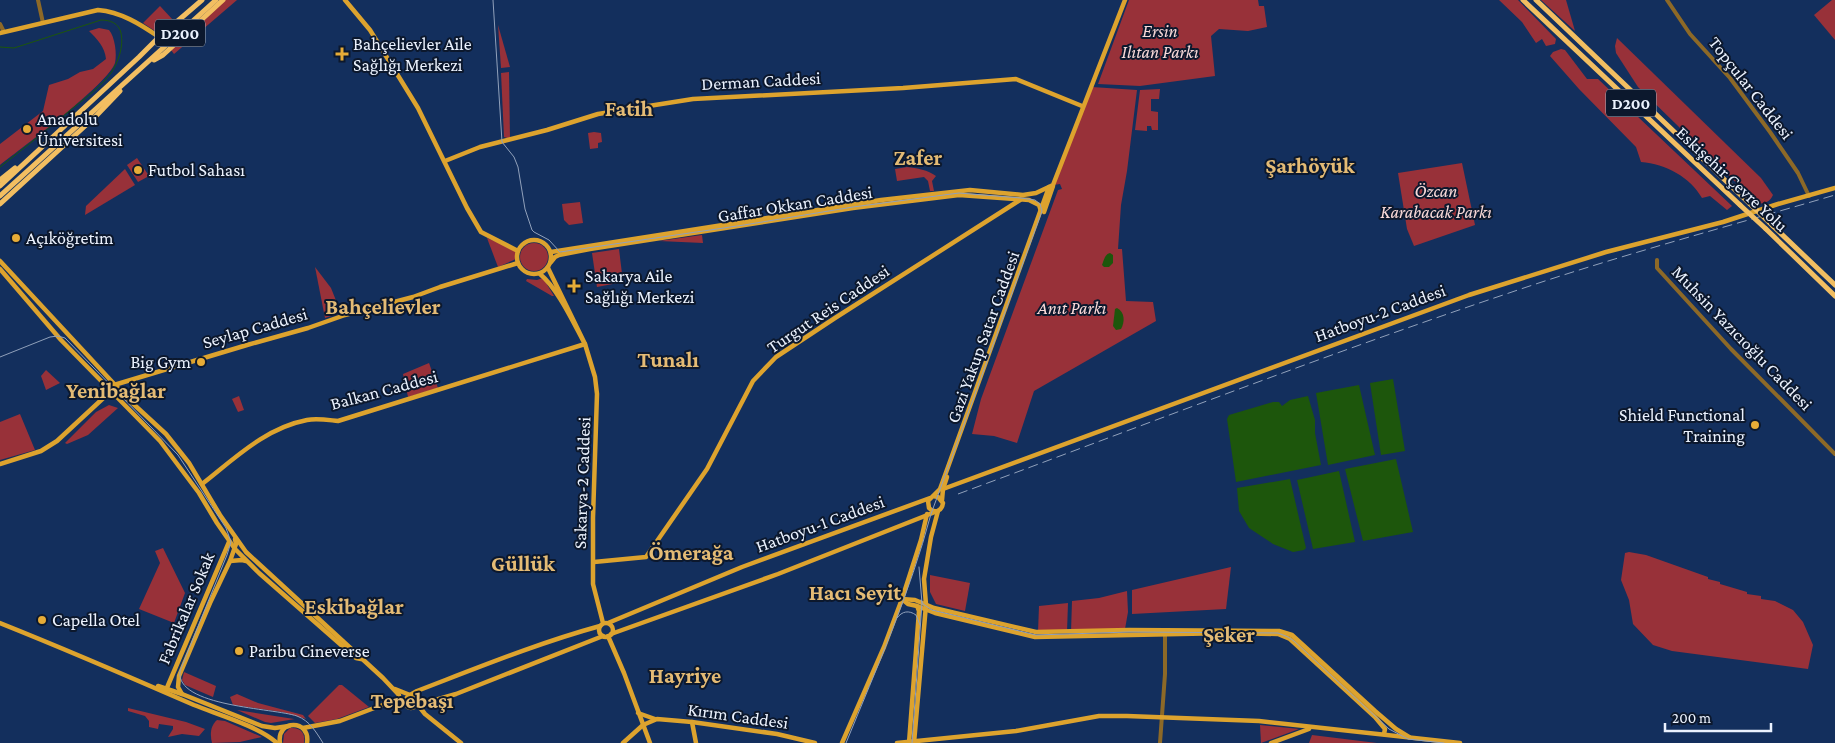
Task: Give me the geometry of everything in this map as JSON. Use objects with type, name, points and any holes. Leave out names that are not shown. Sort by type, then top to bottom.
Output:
[{"type":"highway","points":[[158,37],[200,0]]},
{"type":"highway","name":"D200","points":[[0,196],[216,0]]},
{"type":"highway","points":[[145,66],[163,55],[223,0]]},
{"type":"highway","name":"Eskişehir Çevre Yolu","points":[[1523,0],[1835,296]]},
{"type":"highway","name":"Eskişehir Çevre Yolu","points":[[1536,0],[1835,285]]},
{"type":"highway","name":"D200","points":[[0,186],[139,57],[158,37]]},
{"type":"highway","points":[[0,204],[108,104],[126,81]]},
{"type":"highway","points":[[0,180],[83,108]]},
{"type":"main road","points":[[345,0],[370,30],[418,108],[467,208],[481,232],[518,250]]},
{"type":"main road","name":"Gazi Yakup Satar Caddesi","points":[[932,497],[940,488],[951,460],[1048,188],[1124,0]]},
{"type":"main road","name":"Gazi Yakup Satar Caddesi","points":[[942,500],[943,490],[988,359],[1124,0]]},
{"type":"main road","points":[[2,32],[104,10],[132,20],[158,37]]},
{"type":"main road","name":"Derman Caddesi","points":[[445,161],[480,147],[547,130],[598,114],[693,99],[834,90],[903,88],[1016,79],[1082,106]]},
{"type":"main road","points":[[1048,188],[1053,185]]},
{"type":"main road","name":"Gaffar Okkan Caddesi","points":[[551,252],[882,200],[970,190],[1023,195],[1036,193],[1048,188]]},
{"type":"main road","name":"Hatboyu-2 Caddesi","points":[[943,490],[1452,301],[1606,252],[1723,222],[1835,188]]},
{"type":"main road","name":"Gaffar Okkan Caddesi","points":[[551,262],[559,255],[853,208],[959,195],[1036,202],[1041,211]]},
{"type":"main road","name":"Turgut Reis Caddesi","points":[[594,562],[646,557],[707,469],[753,381],[776,357],[1020,200]]},
{"type":"main road","points":[[538,239],[547,245],[551,252],[551,262],[548,268],[540,274],[526,272],[518,263],[518,250],[527,241],[538,239]]},
{"type":"main road","points":[[0,261],[114,385],[166,434],[188,463],[237,540],[257,564],[404,697],[407,707],[415,707],[456,694],[607,635],[778,574],[938,511]]},
{"type":"main road","name":"Seylap Caddesi","points":[[114,385],[308,328],[345,315],[413,297],[518,263]]},
{"type":"main road","name":"Sakarya-2 Caddesi","points":[[548,268],[586,344],[595,377],[597,394],[593,584],[604,624]]},
{"type":"main road","points":[[0,269],[60,338],[160,441],[199,493],[235,549],[356,658],[361,659]]},
{"type":"main road","name":"Sakarya-2 Caddesi","points":[[540,274],[546,278],[586,344]]},
{"type":"main road","name":"Balkan Caddesi","points":[[202,484],[262,436],[290,425],[309,419],[338,421],[586,344]]},
{"type":"main road","points":[[0,464],[41,451],[57,441],[111,392],[114,385]]},
{"type":"main road","points":[[842,743],[884,647],[902,599],[921,540],[928,501],[932,497],[938,497],[942,500],[943,505],[938,511],[925,568],[926,607],[912,742]]},
{"type":"main road","name":"Hatboyu-1 Caddesi","points":[[174,694],[182,694],[262,726],[275,728],[296,725],[303,728],[346,719],[481,667],[604,624],[742,567],[932,497]]},
{"type":"main road","points":[[928,506],[931,510],[938,511]]},
{"type":"main road","name":"Fabrikalar Sokak","points":[[165,691],[229,542],[237,540],[230,561],[178,679],[174,694]]},
{"type":"main road","points":[[230,561],[242,560],[248,562]]},
{"type":"main road","points":[[902,599],[915,600],[926,607],[1036,637],[1262,633],[1284,636],[1290,639],[1375,717],[1385,729],[1384,734]]},
{"type":"main road","points":[[902,599],[907,604],[916,607]]},
{"type":"main road","points":[[899,606],[926,607],[1036,632],[1279,630],[1292,635],[1375,711],[1396,729],[1409,737]]},
{"type":"main road","points":[[912,742],[916,607]]},
{"type":"main road","points":[[0,624],[174,694],[259,731],[279,743],[281,733],[288,726]]},
{"type":"main road","points":[[607,635],[612,628],[604,624],[599,631],[607,635],[624,673],[650,743]]},
{"type":"main road","name":"Fabrikalar Sokak","points":[[178,679],[178,687],[182,694]]},
{"type":"main road","points":[[395,689],[404,697],[417,698],[415,707]]},
{"type":"main road","points":[[415,707],[461,743]]},
{"type":"main road","name":"Kırım Caddesi","points":[[638,713],[657,719],[778,734],[815,743]]},
{"type":"main road","points":[[898,743],[1040,728],[1099,716],[1163,716],[1259,721],[1437,743]]},
{"type":"main road","name":"Kırım Caddesi","points":[[623,743],[643,725],[657,719]]},
{"type":"main road","points":[[692,722],[696,743]]},
{"type":"main road","points":[[303,728],[308,741]]},
{"type":"main road","points":[[1271,743],[1314,728],[1460,743]]},
{"type":"street","points":[[38,0],[43,23]]},
{"type":"street","name":"Topçular Caddesi","points":[[1667,0],[1690,34],[1730,78],[1770,132],[1798,173],[1809,196]]},
{"type":"street","points":[[0,24],[2,32]]},
{"type":"street","name":"Muhsin Yazıcıoğlu Caddesi","points":[[1658,260],[1657,268],[1714,331],[1835,454]]},
{"type":"street","points":[[1160,743],[1163,716],[1165,634]]},
{"type":"green space","points":[[225,0],[237,0],[174,54],[171,50]]},
{"type":"green space","name":"Ersin Ilıtan Parkı","points":[[1129,0],[1258,0],[1259,6],[1264,6],[1267,27],[1248,31],[1219,29],[1211,36],[1215,76],[1140,86],[1098,84]]},
{"type":"green space","points":[[1499,0],[1518,0],[1556,39],[1555,44],[1546,46],[1542,39],[1536,43],[1522,22]]},
{"type":"green space","points":[[1541,0],[1566,0],[1575,31]]},
{"type":"green space","points":[[1832,0],[1835,0],[1835,40],[1814,15]]},
{"type":"green space","points":[[160,6],[173,20],[158,33],[143,23]]},
{"type":"green space","points":[[498,25],[510,67],[501,68]]},
{"type":"green space","points":[[99,28],[109,30],[116,50],[115,63],[109,73],[63,116],[0,165],[0,144],[43,111],[49,85],[68,79],[80,72],[93,69],[106,59],[98,40],[89,31]]},
{"type":"green space","points":[[1617,38],[1761,178],[1773,195],[1769,201],[1758,204],[1638,87],[1616,53]]},
{"type":"green space","points":[[1561,49],[1565,50],[1587,79],[1598,79],[1732,206],[1727,210],[1710,196],[1702,198],[1691,184],[1676,173],[1650,163],[1641,162],[1636,147],[1579,89],[1550,56],[1553,52]]},
{"type":"green space","points":[[509,72],[510,139],[504,137],[501,73]]},
{"type":"green space","name":"Anıt Parkı","points":[[1092,87],[1137,90],[1121,205],[1118,249],[1122,249],[1126,301],[1153,302],[1156,321],[1034,391],[1017,443],[994,436],[972,434],[981,399],[1058,190],[1062,189],[1060,184],[1053,185]]},
{"type":"green space","points":[[1160,89],[1159,99],[1151,99],[1151,111],[1158,112],[1158,130],[1152,130],[1151,126],[1147,126],[1147,131],[1135,130],[1140,90]]},
{"type":"green space","points":[[588,133],[601,133],[602,142],[598,143],[598,148],[590,149]]},
{"type":"green space","name":"Futbol Sahası","points":[[137,158],[149,176],[138,182],[127,165]]},
{"type":"green space","name":"Özcan Karabacak Parkı","points":[[1462,163],[1475,225],[1414,246],[1407,229],[1398,173]]},
{"type":"green space","points":[[907,167],[929,172],[936,176],[932,181],[934,191],[930,191],[928,181],[924,177],[897,181],[895,169]]},
{"type":"green space","points":[[125,169],[135,185],[85,215],[86,206]]},
{"type":"green space","points":[[580,202],[583,223],[569,225],[564,220],[562,204]]},
{"type":"green space","points":[[702,235],[703,243],[659,241]]},
{"type":"green space","points":[[487,238],[516,250],[516,259],[498,267]]},
{"type":"green space","points":[[534,243],[544,247],[548,257],[544,267],[534,271],[524,267],[520,257],[524,247]]},
{"type":"green space","points":[[619,249],[623,282],[597,287],[592,253]]},
{"type":"green space","points":[[315,267],[331,288],[341,313],[325,318]]},
{"type":"green space","points":[[543,278],[554,296],[526,281],[527,279],[537,280]]},
{"type":"green space","points":[[429,363],[438,388],[408,397],[403,374]]},
{"type":"green space","points":[[46,370],[60,383],[46,390],[41,376]]},
{"type":"green space","points":[[239,396],[244,410],[238,412],[232,399]]},
{"type":"green space","points":[[109,405],[118,408],[88,435],[67,444],[65,443],[96,412]]},
{"type":"green space","points":[[20,414],[35,450],[0,460],[0,422]]},
{"type":"green space","points":[[163,548],[185,593],[174,623],[139,609],[160,563],[155,551]]},
{"type":"green space","points":[[1625,553],[1646,555],[1708,577],[1708,579],[1720,582],[1720,584],[1747,592],[1747,594],[1761,596],[1761,599],[1775,601],[1793,610],[1803,622],[1813,645],[1808,669],[1672,651],[1653,645],[1633,624],[1629,600],[1621,580]]},
{"type":"green space","points":[[1231,567],[1226,609],[1132,614],[1132,590]]},
{"type":"green space","points":[[930,575],[970,583],[965,611],[936,604],[930,592]]},
{"type":"green space","points":[[1127,591],[1128,612],[1125,629],[1071,632],[1072,601],[1099,598]]},
{"type":"green space","points":[[1068,603],[1067,632],[1038,632],[1039,606]]},
{"type":"green space","points":[[184,672],[216,686],[213,697],[185,685],[182,680]]},
{"type":"green space","points":[[339,685],[342,685],[369,707],[337,719],[315,723],[308,716]]},
{"type":"green space","points":[[237,694],[258,703],[303,715],[306,719],[282,712],[233,705],[230,697]]},
{"type":"green space","points":[[128,708],[186,722],[205,729],[199,736],[182,734],[168,737],[173,726],[159,724],[158,729],[149,727],[149,721],[145,716],[128,711]]},
{"type":"green space","points":[[237,710],[295,719],[271,723]]},
{"type":"green space","points":[[217,720],[225,721],[262,737],[240,742],[212,743],[211,731]]},
{"type":"green space","points":[[1260,725],[1299,729],[1261,743]]},
{"type":"green space","points":[[290,728],[302,731],[304,743],[283,743],[284,734]]},
{"type":"green space","points":[[1312,735],[1377,743],[1309,743]]},
{"type":"shaded area","points":[[1110,253],[1113,255],[1113,263],[1109,267],[1104,267],[1102,265],[1104,259]]},
{"type":"shaded area","points":[[1117,308],[1122,312],[1124,320],[1121,329],[1116,330],[1113,326],[1115,309]]},
{"type":"shaded area","points":[[1393,379],[1405,451],[1381,455],[1370,383]]},
{"type":"shaded area","points":[[1359,385],[1375,455],[1328,465],[1316,393]]},
{"type":"shaded area","points":[[1308,396],[1315,420],[1315,433],[1321,465],[1236,482],[1227,419],[1229,415],[1273,402],[1279,402],[1282,406],[1290,400]]},
{"type":"shaded area","points":[[1396,459],[1413,532],[1363,541],[1345,469]]},
{"type":"shaded area","points":[[1339,471],[1355,542],[1313,549],[1297,480]]},
{"type":"shaded area","points":[[1290,479],[1306,548],[1293,552],[1273,544],[1249,528],[1239,511],[1237,488]]},
{"type":"waterway","points":[[0,47],[14,48],[101,20],[111,21],[116,24],[122,38],[118,59],[111,73],[103,82],[0,167]]},
{"type":"tram line","points":[[493,0],[502,142],[514,157],[518,167],[525,209],[532,230],[549,240],[560,252],[853,207],[959,193],[1021,198],[1035,200],[1040,204],[1042,211],[931,514],[903,601],[846,743]]},
{"type":"tram line","points":[[0,357],[50,337],[58,336],[65,338],[178,455],[226,528],[231,542],[180,671],[183,683],[193,692],[209,699],[302,718],[315,731],[323,743]]},
{"type":"tram line","points":[[912,743],[922,603],[919,567]]},
{"type":"tram line","points":[[921,600],[923,604],[932,610],[1036,635],[1129,632],[1278,633],[1294,641],[1389,729],[1408,739],[1444,743]]},
{"type":"tram line","points":[[897,618],[903,613],[911,612],[916,615],[920,625]]},
{"type":"railway","points":[[958,494],[1302,366],[1550,279],[1835,195]]},
{"type":"place","name":"Bahçelievler Aile Sağlığı Merkezi","points":[[342,54]]},
{"type":"place","name":"Anadolu Üniversitesi","points":[[27,129]]},
{"type":"place","name":"Futbol Sahası","points":[[138,170]]},
{"type":"place","name":"Açıköğretim","points":[[16,238]]},
{"type":"place","name":"Sakarya Aile Sağlığı Merkezi","points":[[574,286]]},
{"type":"place","name":"Big Gym","points":[[201,362]]},
{"type":"place","name":"Shield Functional Training","points":[[1755,425]]},
{"type":"place","name":"Capella Otel","points":[[42,620]]},
{"type":"place","name":"Paribu Cineverse","points":[[239,651]]},
{"type":"district","name":"Fatih","points":[[629,108]]},
{"type":"district","name":"Zafer","points":[[918,157]]},
{"type":"district","name":"Şarhöyük","points":[[1310,165]]},
{"type":"district","name":"Bahçelievler","points":[[383,306]]},
{"type":"district","name":"Tunalı","points":[[668,359]]},
{"type":"district","name":"Yenibağlar","points":[[116,390]]},
{"type":"district","name":"Ömerağa","points":[[691,552]]},
{"type":"district","name":"Güllük","points":[[523,563]]},
{"type":"district","name":"Hacı Seyit","points":[[855,592]]},
{"type":"district","name":"Eskibağlar","points":[[354,606]]},
{"type":"district","name":"Şeker","points":[[1229,634]]},
{"type":"district","name":"Hayriye","points":[[685,675]]},
{"type":"district","name":"Tepebaşı","points":[[412,700]]}]
